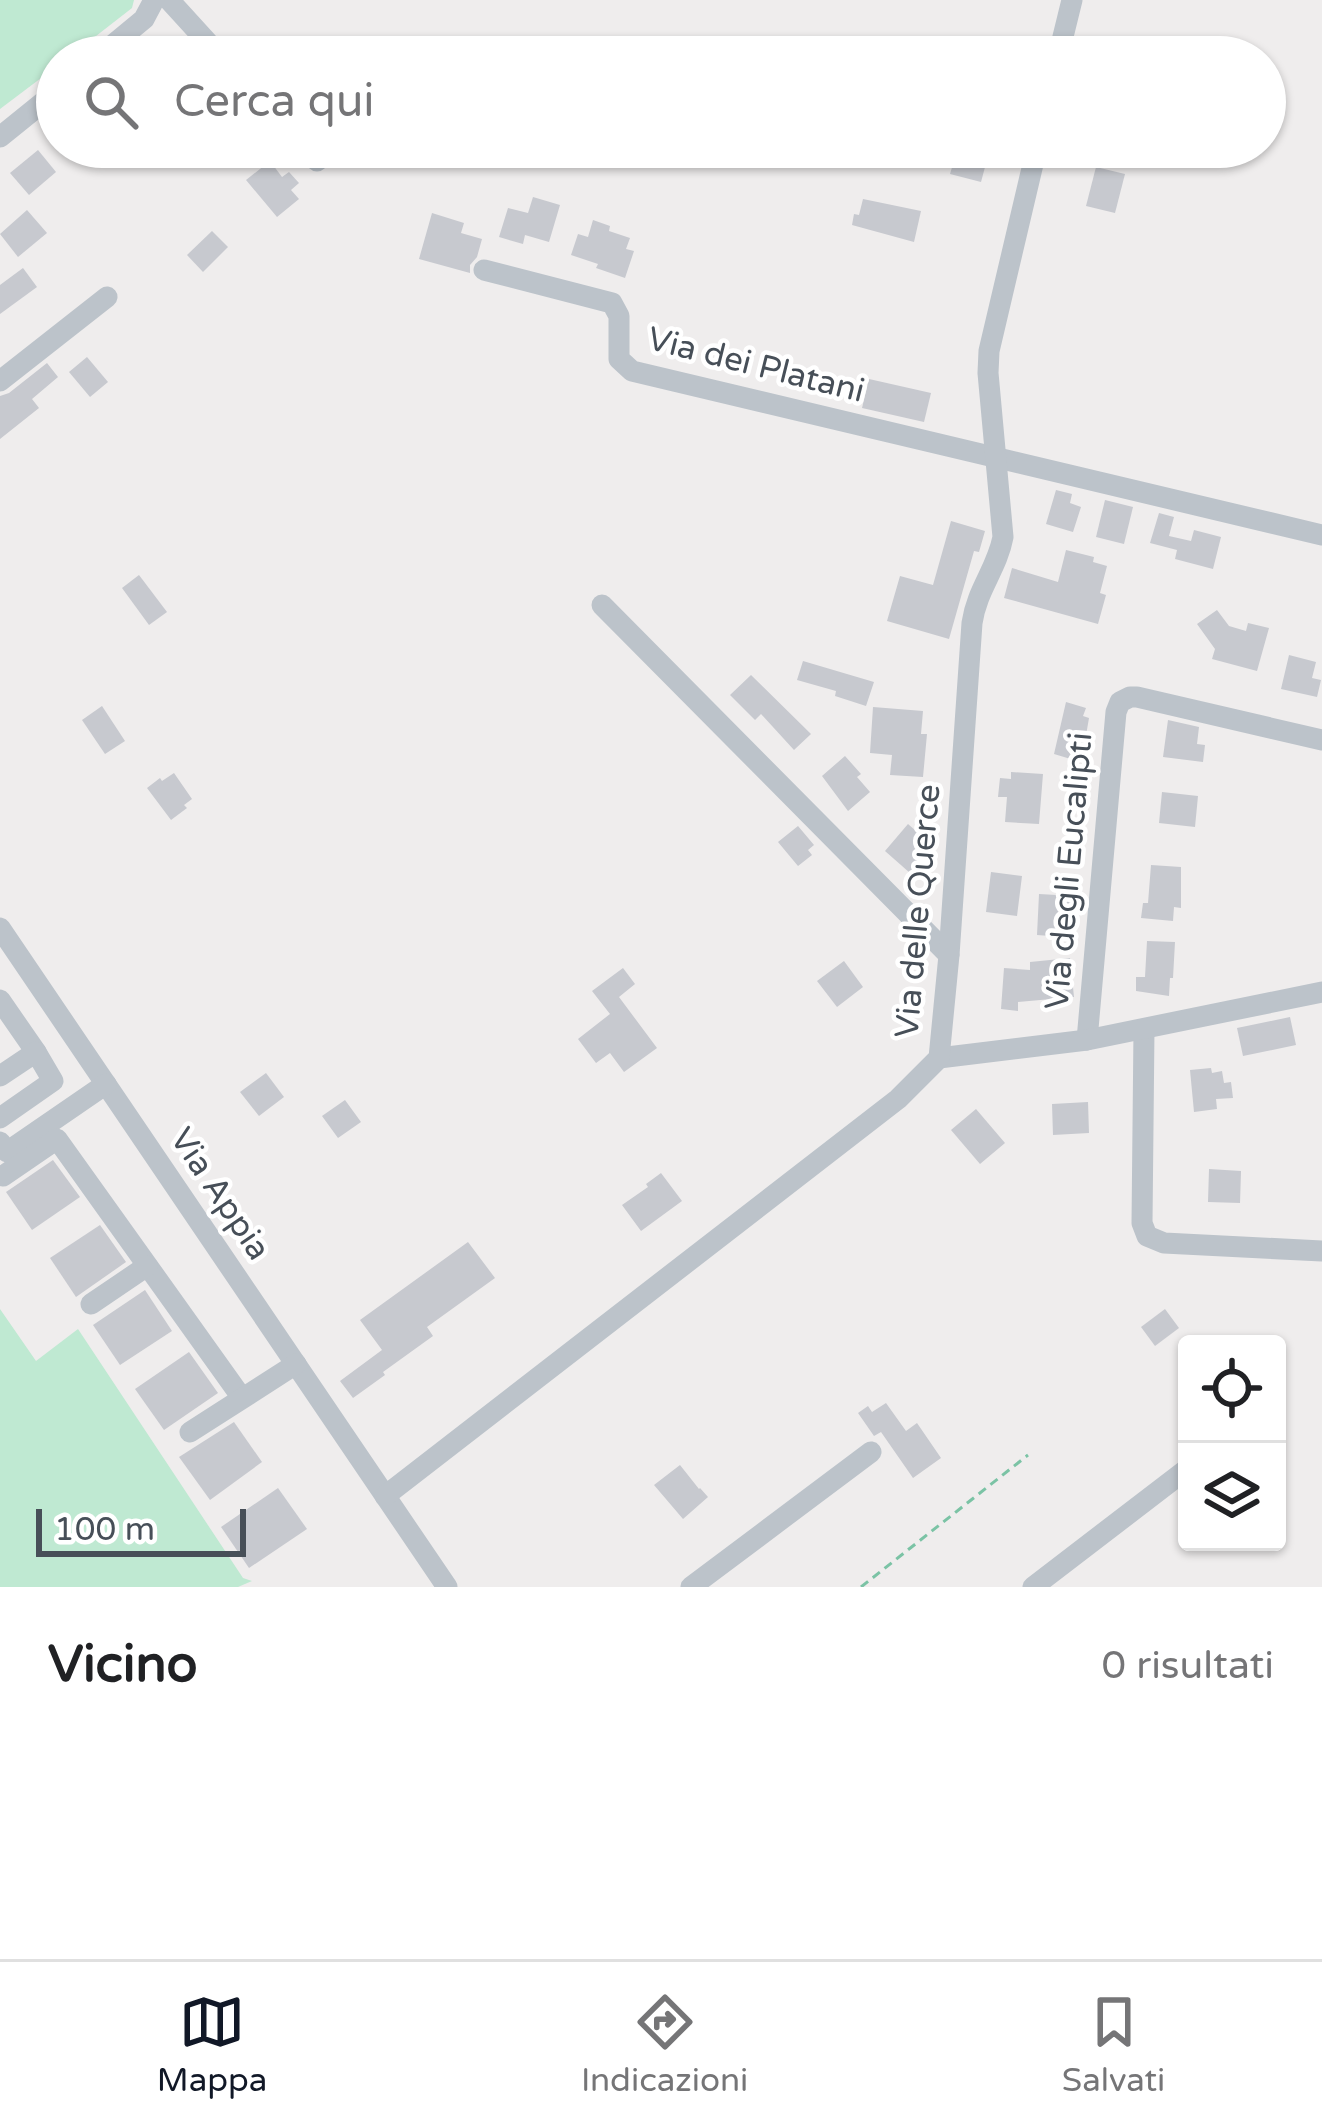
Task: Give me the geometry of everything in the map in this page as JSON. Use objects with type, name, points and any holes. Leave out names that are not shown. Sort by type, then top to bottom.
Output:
[{"type":"street","points":[[123,36],[143,19],[154,0]]},
{"type":"street","points":[[169,0],[202,36]]},
{"type":"street","points":[[1063,36],[1072,0]]},
{"type":"street","points":[[0,137],[36,108]]},
{"type":"street","name":"Via delle Querce","points":[[386,1496],[898,1099],[939,1058],[973,616],[1003,537],[989,351],[1032,168]]},
{"type":"street","name":"Via dei Platani","points":[[484,270],[612,303],[619,316],[619,359],[632,370],[996,457]]},
{"type":"street","points":[[0,381],[107,297]]},
{"type":"street","points":[[996,457],[1322,535]]},
{"type":"street","points":[[602,604],[950,955]]},
{"type":"street","name":"Via degli Eucalipti","points":[[1088,1040],[1120,702],[1137,697],[1322,740]]},
{"type":"street","name":"Via Appia","points":[[0,928],[447,1587]]},
{"type":"street","points":[[939,1058],[1088,1040],[1322,992]]},
{"type":"street","points":[[0,1000],[53,1082],[0,1118]]},
{"type":"street","points":[[0,1042],[20,1028]]},
{"type":"street","points":[[1144,1028],[1142,1223],[1147,1236],[1164,1244],[1322,1251]]},
{"type":"street","points":[[0,1076],[36,1052]]},
{"type":"street","points":[[0,1142],[7,1152],[106,1084]]},
{"type":"street","points":[[3,1176],[57,1139],[242,1398]]},
{"type":"street","points":[[91,1304],[147,1266]]},
{"type":"street","points":[[190,1432],[296,1364]]},
{"type":"street","points":[[691,1587],[871,1453]]},
{"type":"street","points":[[1034,1587],[1178,1476]]},
{"type":"path","points":[[861,1587],[1028,1455]]},
{"type":"green space","points":[[0,0],[134,0],[132,8],[96,36],[36,36],[36,82],[0,109]]},
{"type":"green space","points":[[0,1309],[36,1361],[78,1329],[243,1578],[252,1581],[238,1587],[0,1587]]},
{"type":"building","points":[[36,152],[36,168],[56,172],[29,195],[10,173]]},
{"type":"building","points":[[261,168],[275,168],[282,177],[289,172],[299,183],[291,190],[299,199],[277,217],[246,180]]},
{"type":"building","points":[[952,168],[985,168],[981,182],[950,174]]},
{"type":"building","points":[[1096,168],[1125,174],[1115,213],[1086,206]]},
{"type":"building","points":[[533,197],[560,205],[549,242],[525,235],[523,244],[499,237],[508,208],[528,213]]},
{"type":"building","points":[[863,199],[921,211],[914,242],[852,225]]},
{"type":"building","points":[[27,210],[47,233],[18,257],[0,234]]},
{"type":"building","points":[[432,213],[464,223],[461,233],[482,239],[470,273],[419,259]]},
{"type":"building","points":[[593,220],[630,238],[626,249],[634,251],[625,278],[571,255],[578,234],[588,237]]},
{"type":"building","points":[[212,231],[228,247],[203,272],[187,255]]},
{"type":"building","points":[[23,268],[37,287],[0,314],[0,285]]},
{"type":"building","points":[[87,357],[108,382],[90,397],[69,372]]},
{"type":"building","points":[[47,363],[58,377],[32,399],[39,408],[0,439],[0,396]]},
{"type":"building","points":[[869,379],[931,393],[924,422],[862,408]]},
{"type":"building","points":[[1056,490],[1072,494],[1070,503],[1081,507],[1073,532],[1046,524]]},
{"type":"building","points":[[1105,500],[1133,507],[1124,544],[1096,537]]},
{"type":"building","points":[[1159,513],[1174,517],[1169,536],[1191,541],[1194,530],[1221,537],[1213,569],[1175,559],[1177,550],[1150,543]]},
{"type":"building","points":[[951,521],[985,531],[979,552],[974,551],[949,639],[887,621],[900,576],[933,585]]},
{"type":"building","points":[[1066,550],[1094,557],[1093,562],[1107,566],[1098,624],[1004,598],[1012,568],[1058,582]]},
{"type":"building","points":[[139,575],[167,612],[149,625],[122,588]]},
{"type":"building","points":[[1217,610],[1229,626],[1246,631],[1248,623],[1269,628],[1257,671],[1212,659],[1215,649],[1197,624]]},
{"type":"building","points":[[1289,655],[1316,662],[1312,678],[1321,680],[1317,697],[1281,689]]},
{"type":"building","points":[[803,661],[874,682],[866,706],[797,680]]},
{"type":"building","points":[[751,675],[811,734],[794,750],[761,714],[755,720],[730,695]]},
{"type":"building","points":[[1066,702],[1086,708],[1083,716],[1089,718],[1083,753],[1077,751],[1074,760],[1054,754]]},
{"type":"building","points":[[102,706],[125,741],[105,754],[82,720]]},
{"type":"building","points":[[873,707],[923,711],[921,734],[927,734],[923,777],[890,775],[892,755],[870,753]]},
{"type":"building","points":[[1168,720],[1199,727],[1197,744],[1205,745],[1203,762],[1163,757]]},
{"type":"building","points":[[845,756],[870,792],[848,811],[822,776]]},
{"type":"building","points":[[1011,772],[1043,774],[1039,824],[1005,822],[1007,797],[998,797],[1000,778],[1011,779]]},
{"type":"building","points":[[174,773],[192,799],[171,820],[147,788]]},
{"type":"building","points":[[1162,792],[1198,796],[1195,827],[1159,823]]},
{"type":"building","points":[[908,824],[933,846],[910,873],[885,851]]},
{"type":"building","points":[[798,826],[814,845],[808,850],[812,855],[798,866],[778,842]]},
{"type":"building","points":[[1151,865],[1181,867],[1181,908],[1174,907],[1173,921],[1141,918],[1143,903],[1148,903]]},
{"type":"building","points":[[991,872],[1022,876],[1017,916],[986,912]]},
{"type":"building","points":[[1039,894],[1074,896],[1072,928],[1065,928],[1064,937],[1037,935]]},
{"type":"building","points":[[1147,941],[1175,942],[1169,996],[1136,991],[1136,977],[1145,977]]},
{"type":"building","points":[[1070,958],[1074,997],[1018,1002],[1018,1011],[1001,1009],[1004,968],[1030,970],[1030,962]]},
{"type":"building","points":[[844,961],[863,987],[837,1007],[817,981]]},
{"type":"building","points":[[623,968],[635,984],[619,997],[657,1048],[624,1072],[610,1053],[596,1063],[578,1039],[610,1014],[592,991]]},
{"type":"building","points":[[1290,1017],[1296,1045],[1243,1056],[1237,1028]]},
{"type":"building","points":[[1211,1068],[1212,1073],[1222,1071],[1224,1083],[1231,1082],[1233,1098],[1216,1099],[1217,1109],[1194,1112],[1190,1070]]},
{"type":"building","points":[[266,1073],[284,1097],[259,1116],[240,1092]]},
{"type":"building","points":[[345,1100],[361,1122],[338,1138],[322,1116]]},
{"type":"building","points":[[1088,1102],[1089,1133],[1053,1135],[1052,1104]]},
{"type":"building","points":[[976,1109],[1005,1143],[980,1164],[951,1130]]},
{"type":"building","points":[[53,1160],[80,1197],[32,1230],[6,1192]]},
{"type":"building","points":[[1209,1169],[1241,1171],[1240,1203],[1208,1202]]},
{"type":"building","points":[[661,1173],[682,1201],[641,1231],[622,1205]]},
{"type":"building","points":[[100,1225],[126,1262],[76,1297],[50,1258]]},
{"type":"building","points":[[468,1242],[495,1278],[427,1327],[433,1336],[353,1398],[340,1381],[382,1350],[360,1320]]},
{"type":"building","points":[[145,1290],[172,1331],[120,1365],[93,1325]]},
{"type":"building","points":[[1165,1309],[1179,1328],[1155,1346],[1141,1327]]},
{"type":"building","points":[[189,1352],[218,1393],[164,1430],[135,1389]]},
{"type":"building","points":[[886,1403],[906,1431],[917,1423],[941,1458],[913,1478],[881,1432],[874,1436],[858,1413],[868,1406],[872,1412]]},
{"type":"building","points":[[234,1422],[262,1462],[210,1500],[179,1457]]},
{"type":"building","points":[[680,1465],[708,1497],[683,1519],[654,1485]]},
{"type":"building","points":[[278,1488],[307,1529],[249,1568],[221,1527]]}]
